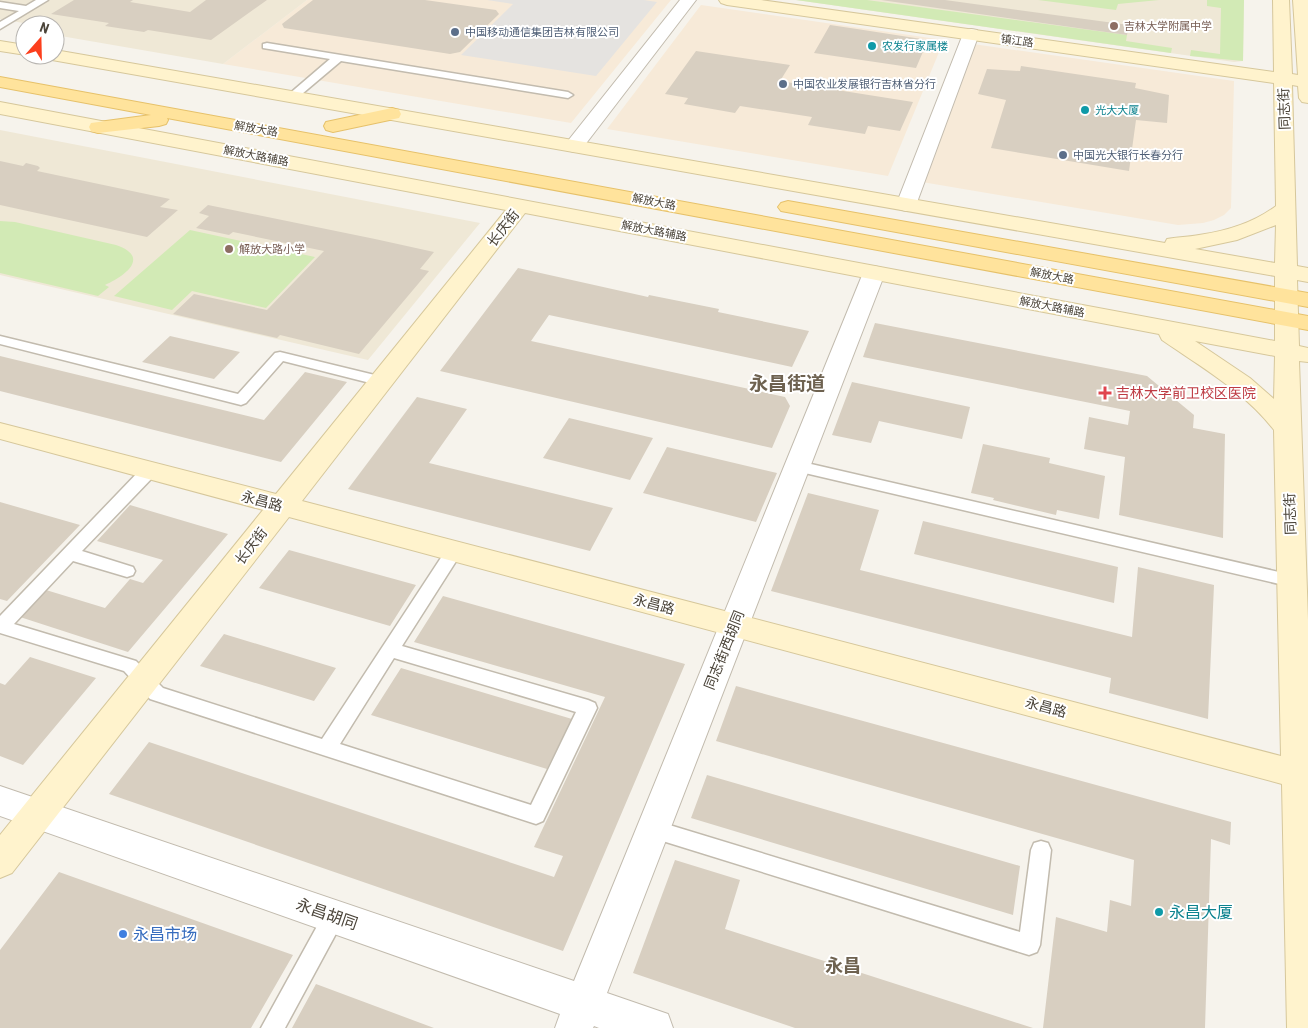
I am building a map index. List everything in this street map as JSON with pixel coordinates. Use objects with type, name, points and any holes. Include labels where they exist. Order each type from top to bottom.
[{"type":"main road","name":"解放大路","points":[[0,67],[703,192]]},
{"type":"main road","name":"解放大路","points":[[0,82],[188,116],[1297,298]]},
{"type":"main road","points":[[333,126],[392,114]]},
{"type":"main road","points":[[98,127],[188,116]]},
{"type":"main road","name":"解放大路","points":[[772,205],[1297,298]]},
{"type":"street","points":[[574,146],[688,0]]},
{"type":"street","name":"镇江路","points":[[727,0],[971,34],[1299,86]]},
{"type":"street","name":"同志街","points":[[1281,0],[1299,86]]},
{"type":"street","name":"同志街","points":[[1301,0],[1299,86],[1286,208],[1297,298],[1298,353],[1287,428],[1292,580],[1303,776],[1306,1028]]},
{"type":"street","points":[[906,204],[971,34]]},
{"type":"street","points":[[0,46],[15,48]]},
{"type":"street","points":[[65,57],[1135,245],[1297,298]]},
{"type":"street","name":"解放大路辅路","points":[[0,108],[1298,353]]},
{"type":"street","name":"长庆街","points":[[0,862],[520,206]]},
{"type":"street","points":[[1135,245],[1190,243],[1228,236],[1261,225],[1286,208]]},
{"type":"street","name":"同志街西胡同","points":[[579,1016],[874,273]]},
{"type":"street","points":[[1141,324],[1176,337],[1213,362],[1272,410],[1287,428]]},
{"type":"street","name":"永昌路","points":[[0,431],[1303,776]]},
{"type":"street","name":"永昌胡同","points":[[0,801],[334,917],[579,1016],[654,1028]]},
{"type":"lane","points":[[0,26],[43,0]]},
{"type":"lane","points":[[0,5],[28,9]]},
{"type":"lane","points":[[267,46],[568,95]]},
{"type":"lane","points":[[292,97],[338,58]]},
{"type":"lane","points":[[0,340],[241,400],[280,356],[382,380]]},
{"type":"lane","points":[[798,466],[1292,580]]},
{"type":"lane","points":[[149,471],[1,626],[130,666],[157,694],[536,815],[588,708],[390,650]]},
{"type":"lane","points":[[327,748],[454,551]]},
{"type":"lane","points":[[70,554],[127,571]]},
{"type":"lane","points":[[653,829],[1029,945],[1041,850]]},
{"type":"lane","points":[[272,1028],[334,917]]},
{"type":"shaded area","points":[[0,0],[307,0],[223,64],[65,37],[65,15],[15,15],[15,22],[0,19]]},
{"type":"shaded area","name":"中国移动通信集团吉林有限公司","points":[[307,0],[671,0],[571,123],[223,64]]},
{"type":"shaded area","points":[[487,0],[644,0],[657,2],[596,76],[461,55],[513,4]]},
{"type":"shaded area","name":"吉林大学附属中学","points":[[796,0],[1244,0],[1243,61],[1234,62]]},
{"type":"shaded area","name":"中国农业发展银行吉林省分行","points":[[701,5],[944,40],[888,176],[607,129]]},
{"type":"shaded area","points":[[973,44],[1234,81],[1231,208],[1224,215],[1214,220],[1178,225],[922,182]]},
{"type":"shaded area","name":"解放大路小学","points":[[0,130],[480,223],[368,360],[0,275]]},
{"type":"green space","points":[[796,0],[867,0],[1127,35],[1126,41],[1172,48],[1171,53]]},
{"type":"green space","points":[[1038,0],[1159,0],[1118,4],[1116,10]]},
{"type":"green space","points":[[1207,0],[1244,0],[1243,61],[1190,56],[1191,50],[1220,54],[1221,8],[1207,6]]},
{"type":"green space","points":[[0,221],[15,222],[116,245],[132,255],[133,261],[126,272],[105,285],[109,287],[98,296],[0,273]]},
{"type":"green space","points":[[190,230],[315,257],[266,308],[192,291],[172,310],[114,296]]},
{"type":"building","points":[[74,0],[133,0],[130,2],[190,12],[206,0],[267,0],[211,40],[148,30],[144,32],[105,26],[109,23],[51,14]]},
{"type":"building","points":[[313,0],[425,0],[496,10],[499,14],[460,52],[450,54],[284,28],[282,24]]},
{"type":"building","points":[[881,0],[945,0],[1129,25],[1127,35]]},
{"type":"building","name":"农发行家属楼","points":[[830,25],[928,40],[916,68],[814,53]]},
{"type":"building","points":[[696,51],[790,65],[780,81],[913,102],[900,131],[868,126],[865,134],[808,125],[812,117],[740,106],[735,113],[684,104],[688,98],[665,94]]},
{"type":"building","name":"光大大厦","points":[[1021,66],[1136,83],[1135,88],[1169,95],[1167,123],[1136,120],[1129,171],[991,148],[1006,100],[978,94],[987,69],[1020,71]]},
{"type":"building","points":[[0,161],[23,166],[26,163],[38,166],[40,168],[37,171],[170,199],[160,207],[178,210],[147,237],[0,205]]},
{"type":"building","points":[[208,205],[434,252],[420,269],[429,271],[359,354],[280,335],[277,338],[173,314],[194,294],[267,310],[324,251],[233,232],[229,235],[196,228],[209,216],[199,213]]},
{"type":"building","points":[[518,268],[648,297],[649,295],[719,309],[718,312],[809,331],[792,367],[549,315],[531,341],[785,397],[790,406],[772,448],[440,371]]},
{"type":"building","points":[[875,323],[1147,376],[1194,415],[1193,428],[1225,434],[1223,538],[1119,515],[1125,457],[1084,449],[1089,417],[1128,425],[1130,411],[863,357]]},
{"type":"building","points":[[170,336],[240,352],[214,379],[142,362]]},
{"type":"building","points":[[0,356],[264,420],[305,372],[347,382],[281,462],[0,391]]},
{"type":"building","points":[[852,382],[970,407],[962,439],[879,421],[871,443],[832,435]]},
{"type":"building","points":[[417,397],[467,409],[429,463],[613,508],[590,551],[348,489]]},
{"type":"building","points":[[569,418],[653,438],[630,480],[543,458]]},
{"type":"building","points":[[983,444],[1050,458],[1049,463],[1105,476],[1099,519],[1057,510],[1056,515],[971,493]]},
{"type":"building","points":[[667,447],[777,473],[756,522],[643,493]]},
{"type":"building","points":[[808,493],[879,510],[860,570],[1132,637],[1138,567],[1214,585],[1208,719],[1109,693],[1111,678],[771,591]]},
{"type":"building","points":[[0,502],[80,525],[7,601],[0,599]]},
{"type":"building","points":[[130,505],[228,534],[128,652],[20,617],[46,590],[105,608],[130,579],[143,583],[163,560],[97,541]]},
{"type":"building","points":[[923,521],[1118,567],[1114,603],[914,554]]},
{"type":"building","points":[[289,550],[416,585],[390,626],[259,588]]},
{"type":"building","points":[[443,596],[685,664],[563,951],[109,794],[149,742],[554,877],[563,856],[534,847],[605,697],[414,642]]},
{"type":"building","points":[[224,634],[336,668],[314,701],[200,666]]},
{"type":"building","points":[[30,657],[96,678],[23,765],[0,756],[0,683],[5,685]]},
{"type":"building","points":[[401,668],[572,719],[547,769],[371,715]]},
{"type":"building","points":[[736,686],[1231,822],[1230,845],[1211,839],[1205,1028],[1043,1028],[1056,917],[1107,932],[1110,900],[1131,906],[1134,860],[716,741]]},
{"type":"building","points":[[707,775],[1020,866],[1013,915],[691,818]]},
{"type":"building","points":[[675,860],[740,880],[725,929],[1033,1028],[795,1028],[633,973]]},
{"type":"building","name":"永昌市场","points":[[59,872],[293,955],[251,1028],[0,1028],[0,950]]},
{"type":"building","points":[[316,984],[434,1028],[292,1028]]},
{"type":"place","name":"吉林大学附属中学","points":[[1114,26]]},
{"type":"place","name":"中国移动通信集团吉林有限公司","points":[[455,32]]},
{"type":"place","name":"农发行家属楼","points":[[872,46]]},
{"type":"place","name":"中国农业发展银行吉林省分行","points":[[783,84]]},
{"type":"place","name":"光大大厦","points":[[1085,110]]},
{"type":"place","name":"中国光大银行长春分行","points":[[1063,155]]},
{"type":"place","name":"解放大路小学","points":[[229,249]]},
{"type":"place","name":"吉林大学前卫校区医院","points":[[1105,393]]},
{"type":"place","name":"永昌大厦","points":[[1159,912]]},
{"type":"place","name":"永昌市场","points":[[123,934]]},
{"type":"district","name":"永昌街道","points":[[787,383]]},
{"type":"district","name":"永昌","points":[[843,965]]}]
